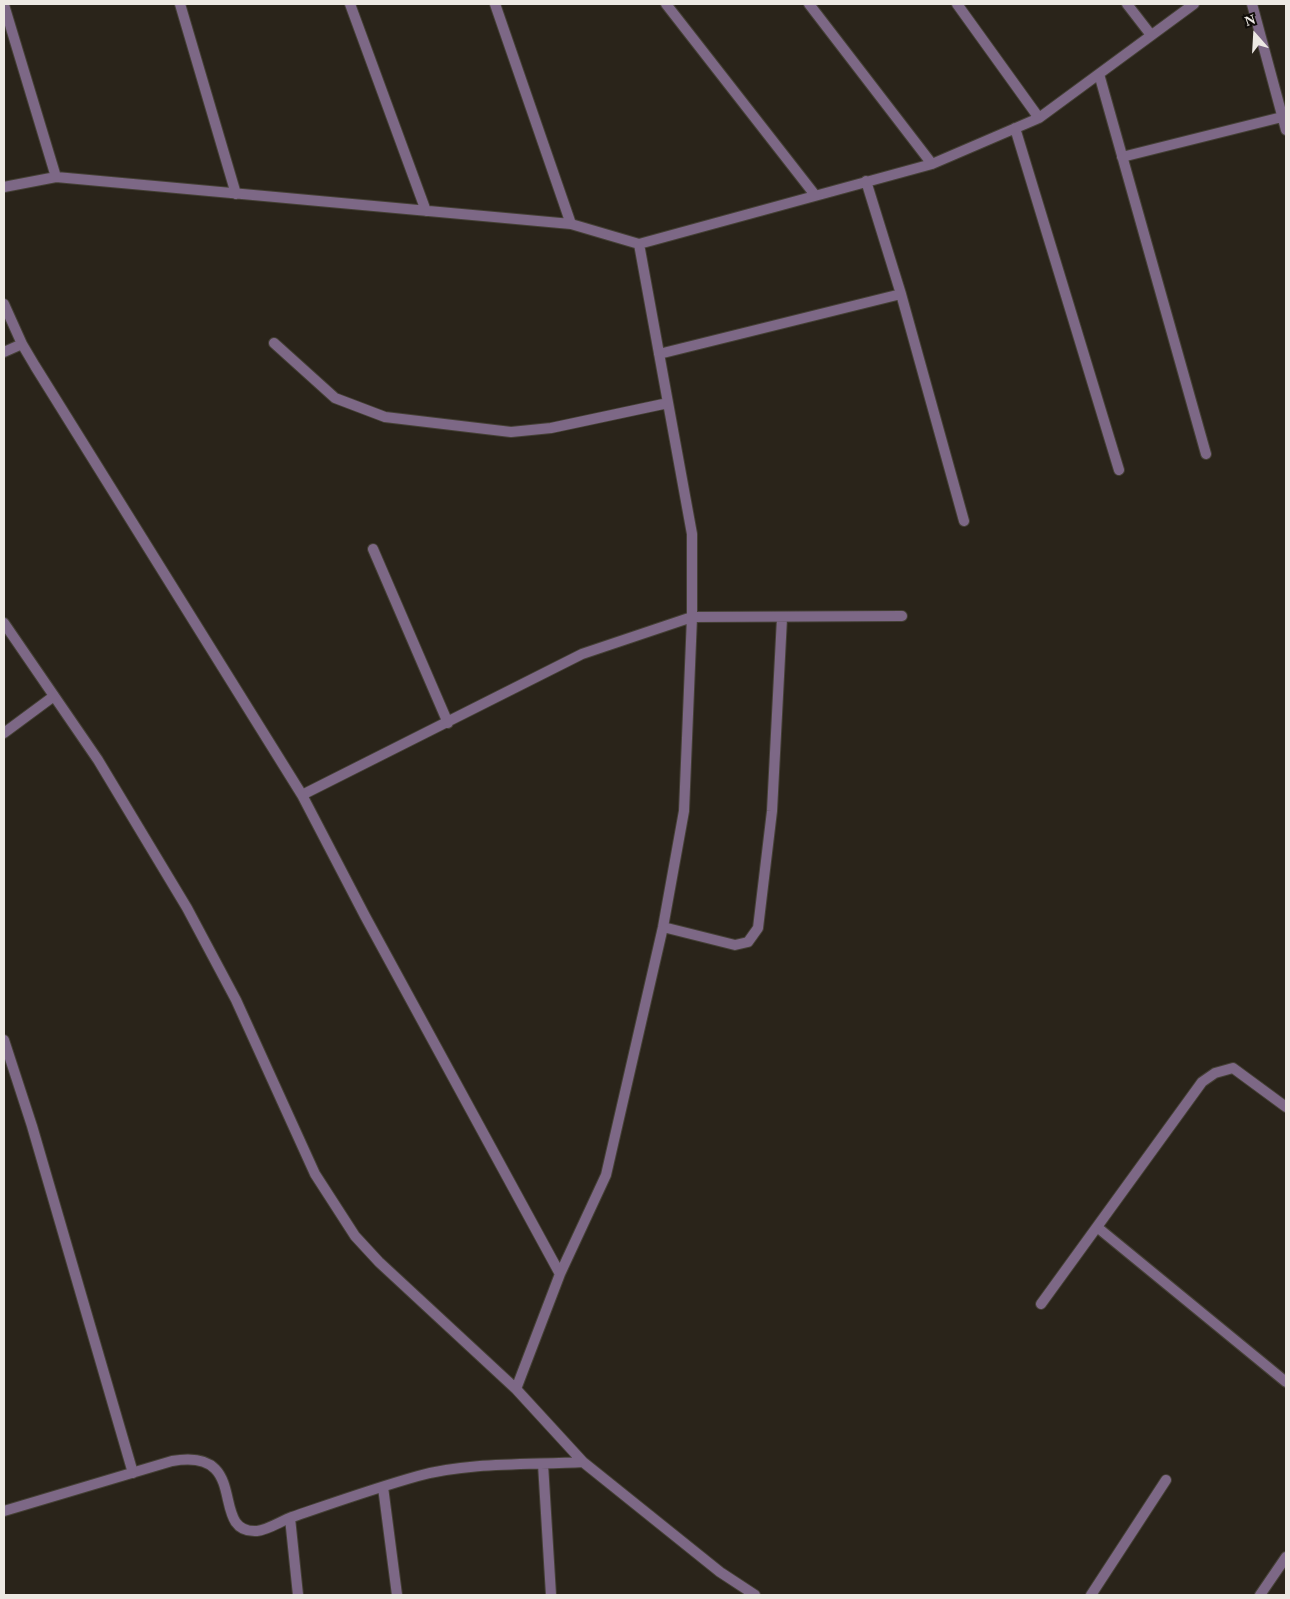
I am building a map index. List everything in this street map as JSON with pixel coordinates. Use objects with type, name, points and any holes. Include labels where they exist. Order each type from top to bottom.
[{"type":"street","points":[[180,4],[236,194]]},
{"type":"street","points":[[350,4],[426,211]]},
{"type":"street","points":[[495,4],[571,224]]},
{"type":"street","points":[[666,4],[815,195]]},
{"type":"street","points":[[809,4],[932,164]]},
{"type":"street","points":[[957,4],[1039,118]]},
{"type":"street","points":[[1127,4],[1151,36]]},
{"type":"street","points":[[4,187],[56,177],[571,224],[639,244],[932,164],[1039,118],[1194,4]]},
{"type":"street","points":[[1252,4],[1284,116],[1286,130]]},
{"type":"street","points":[[4,5],[56,177]]},
{"type":"street","points":[[1099,74],[1206,454]]},
{"type":"street","points":[[1122,157],[1284,116]]},
{"type":"street","points":[[1015,128],[1119,470]]},
{"type":"street","points":[[866,181],[901,294],[964,521]]},
{"type":"street","points":[[516,1389],[560,1274],[606,1175],[663,927],[684,811],[692,617],[692,534],[639,244]]},
{"type":"street","points":[[660,354],[901,294]]},
{"type":"street","points":[[4,304],[22,344],[302,795],[365,916],[560,1274]]},
{"type":"street","points":[[274,343],[335,398],[385,417],[511,432],[550,428],[668,403]]},
{"type":"street","points":[[4,352],[22,344]]},
{"type":"street","points":[[373,549],[448,723]]},
{"type":"street","points":[[302,795],[582,654],[692,617],[902,616]]},
{"type":"street","points":[[663,927],[735,945],[748,942],[758,928],[772,811],[782,618]]},
{"type":"street","points":[[4,623],[98,760],[187,908],[236,1000],[315,1174],[355,1236],[379,1262],[516,1389],[583,1462],[720,1572],[755,1595]]},
{"type":"street","points":[[4,733],[54,696]]},
{"type":"street","points":[[4,1040],[32,1126],[133,1472]]},
{"type":"street","points":[[1041,1304],[1202,1082],[1215,1073],[1233,1068],[1286,1107]]},
{"type":"street","points":[[1097,1227],[1286,1382]]},
{"type":"street","points":[[4,1511],[133,1472],[189,1458],[215,1466],[221,1474],[232,1518],[238,1525],[248,1530],[258,1531],[290,1518],[384,1487],[452,1468],[583,1462]]},
{"type":"street","points":[[543,1464],[551,1595]]},
{"type":"street","points":[[1091,1595],[1166,1480]]},
{"type":"street","points":[[384,1487],[396,1595]]},
{"type":"street","points":[[290,1518],[298,1595]]},
{"type":"street","points":[[1260,1595],[1286,1557]]}]
